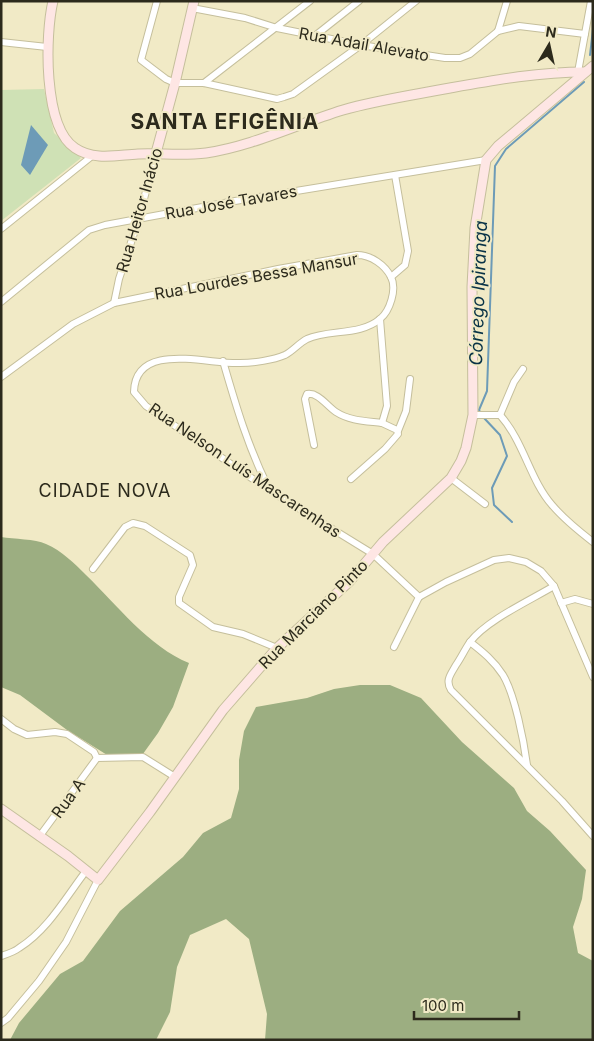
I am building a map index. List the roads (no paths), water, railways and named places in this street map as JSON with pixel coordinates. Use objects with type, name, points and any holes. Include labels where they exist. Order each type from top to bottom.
[{"type":"street","points":[[53,1],[49,18],[47,47],[53,109],[62,134],[68,142],[76,149],[92,156],[205,153],[241,146],[342,110],[392,99],[547,73],[582,72]]},
{"type":"street","points":[[157,1],[141,60],[166,80],[175,83],[204,83],[277,99],[293,94],[361,45],[416,1]]},
{"type":"street","points":[[204,83],[310,1]]},
{"type":"street","points":[[316,35],[359,1]]},
{"type":"street","points":[[498,31],[507,1]]},
{"type":"street","points":[[582,72],[585,34],[591,1]]},
{"type":"street","name":"Rua Adail Alevato","points":[[195,4],[277,28],[361,45],[445,58],[460,58],[470,54],[498,31]]},
{"type":"street","name":"Rua Heitor Inácio","points":[[114,303],[119,279],[139,218],[195,4]]},
{"type":"street","points":[[498,31],[519,26],[585,34]]},
{"type":"street","points":[[1,42],[47,47]]},
{"type":"street","points":[[486,160],[498,146],[582,72],[593,66]]},
{"type":"street","points":[[1,229],[92,156]]},
{"type":"street","name":"Rua José Tavares","points":[[3,299],[89,230],[139,218],[486,160]]},
{"type":"street","name":"Rua Marciano Pinto","points":[[1,1023],[8,1018],[39,981],[66,942],[98,880],[223,710],[276,648],[349,582],[383,542],[451,478],[461,462],[474,415],[472,287],[474,228],[486,160]]},
{"type":"street","points":[[382,423],[386,406],[380,319],[389,307],[391,277],[405,265],[408,251],[395,174]]},
{"type":"street","name":"Rua Lourdes Bessa Mansur","points":[[1,377],[73,324],[114,303],[278,269],[357,255],[370,257],[378,262],[391,277]]},
{"type":"street","name":"Rua Nelson Luís Mascarenhas","points":[[380,319],[360,328],[309,339],[286,354],[276,358],[240,364],[223,361],[169,358],[150,364],[138,375],[134,384],[134,392],[146,406],[270,490],[373,554],[420,597]]},
{"type":"street","points":[[223,361],[241,425],[257,465],[270,490]]},
{"type":"street","points":[[500,415],[514,382],[523,369]]},
{"type":"street","points":[[351,479],[395,440],[406,411],[410,380]]},
{"type":"street","points":[[314,445],[305,399],[307,394],[315,395],[335,412],[347,418],[382,423],[398,432]]},
{"type":"street","points":[[474,415],[500,415]]},
{"type":"street","points":[[500,415],[516,437],[552,505],[593,542]]},
{"type":"street","points":[[451,478],[484,504]]},
{"type":"street","points":[[93,569],[126,527],[133,523],[145,526],[190,556],[193,565],[179,597],[179,603],[213,626],[243,634],[276,648]]},
{"type":"street","points":[[394,647],[420,597],[477,567],[509,558],[533,566],[554,586],[593,677]]},
{"type":"street","points":[[554,586],[492,622],[470,642],[449,677],[448,686],[562,801],[593,836]]},
{"type":"street","points":[[561,603],[574,599],[593,604]]},
{"type":"street","points":[[470,642],[491,659],[506,680],[518,720],[527,765]]},
{"type":"street","points":[[584,654],[593,656]]},
{"type":"street","points":[[1,720],[27,735],[55,732],[67,734],[94,752],[97,758],[143,757],[175,777]]},
{"type":"street","name":"Rua A","points":[[39,837],[97,758]]},
{"type":"street","points":[[1,809],[68,856],[98,880]]},
{"type":"street","points":[[1,956],[18,950],[34,938],[86,871]]},
{"type":"water","points":[[31,125],[48,145],[30,175],[21,165]]},
{"type":"waterway","name":"Córrego Ipiranga","points":[[590,55],[593,29]]},
{"type":"waterway","name":"Córrego Ipiranga","points":[[481,414],[479,410],[487,391],[495,166],[506,149],[584,82]]},
{"type":"waterway","name":"Córrego Ipiranga","points":[[484,418],[500,435],[507,456],[492,488],[494,505],[512,522]]},
{"type":"district","name":"SANTA EFIGÊNIA","points":[[225,121]]},
{"type":"district","name":"CIDADE NOVA","points":[[105,490]]}]
